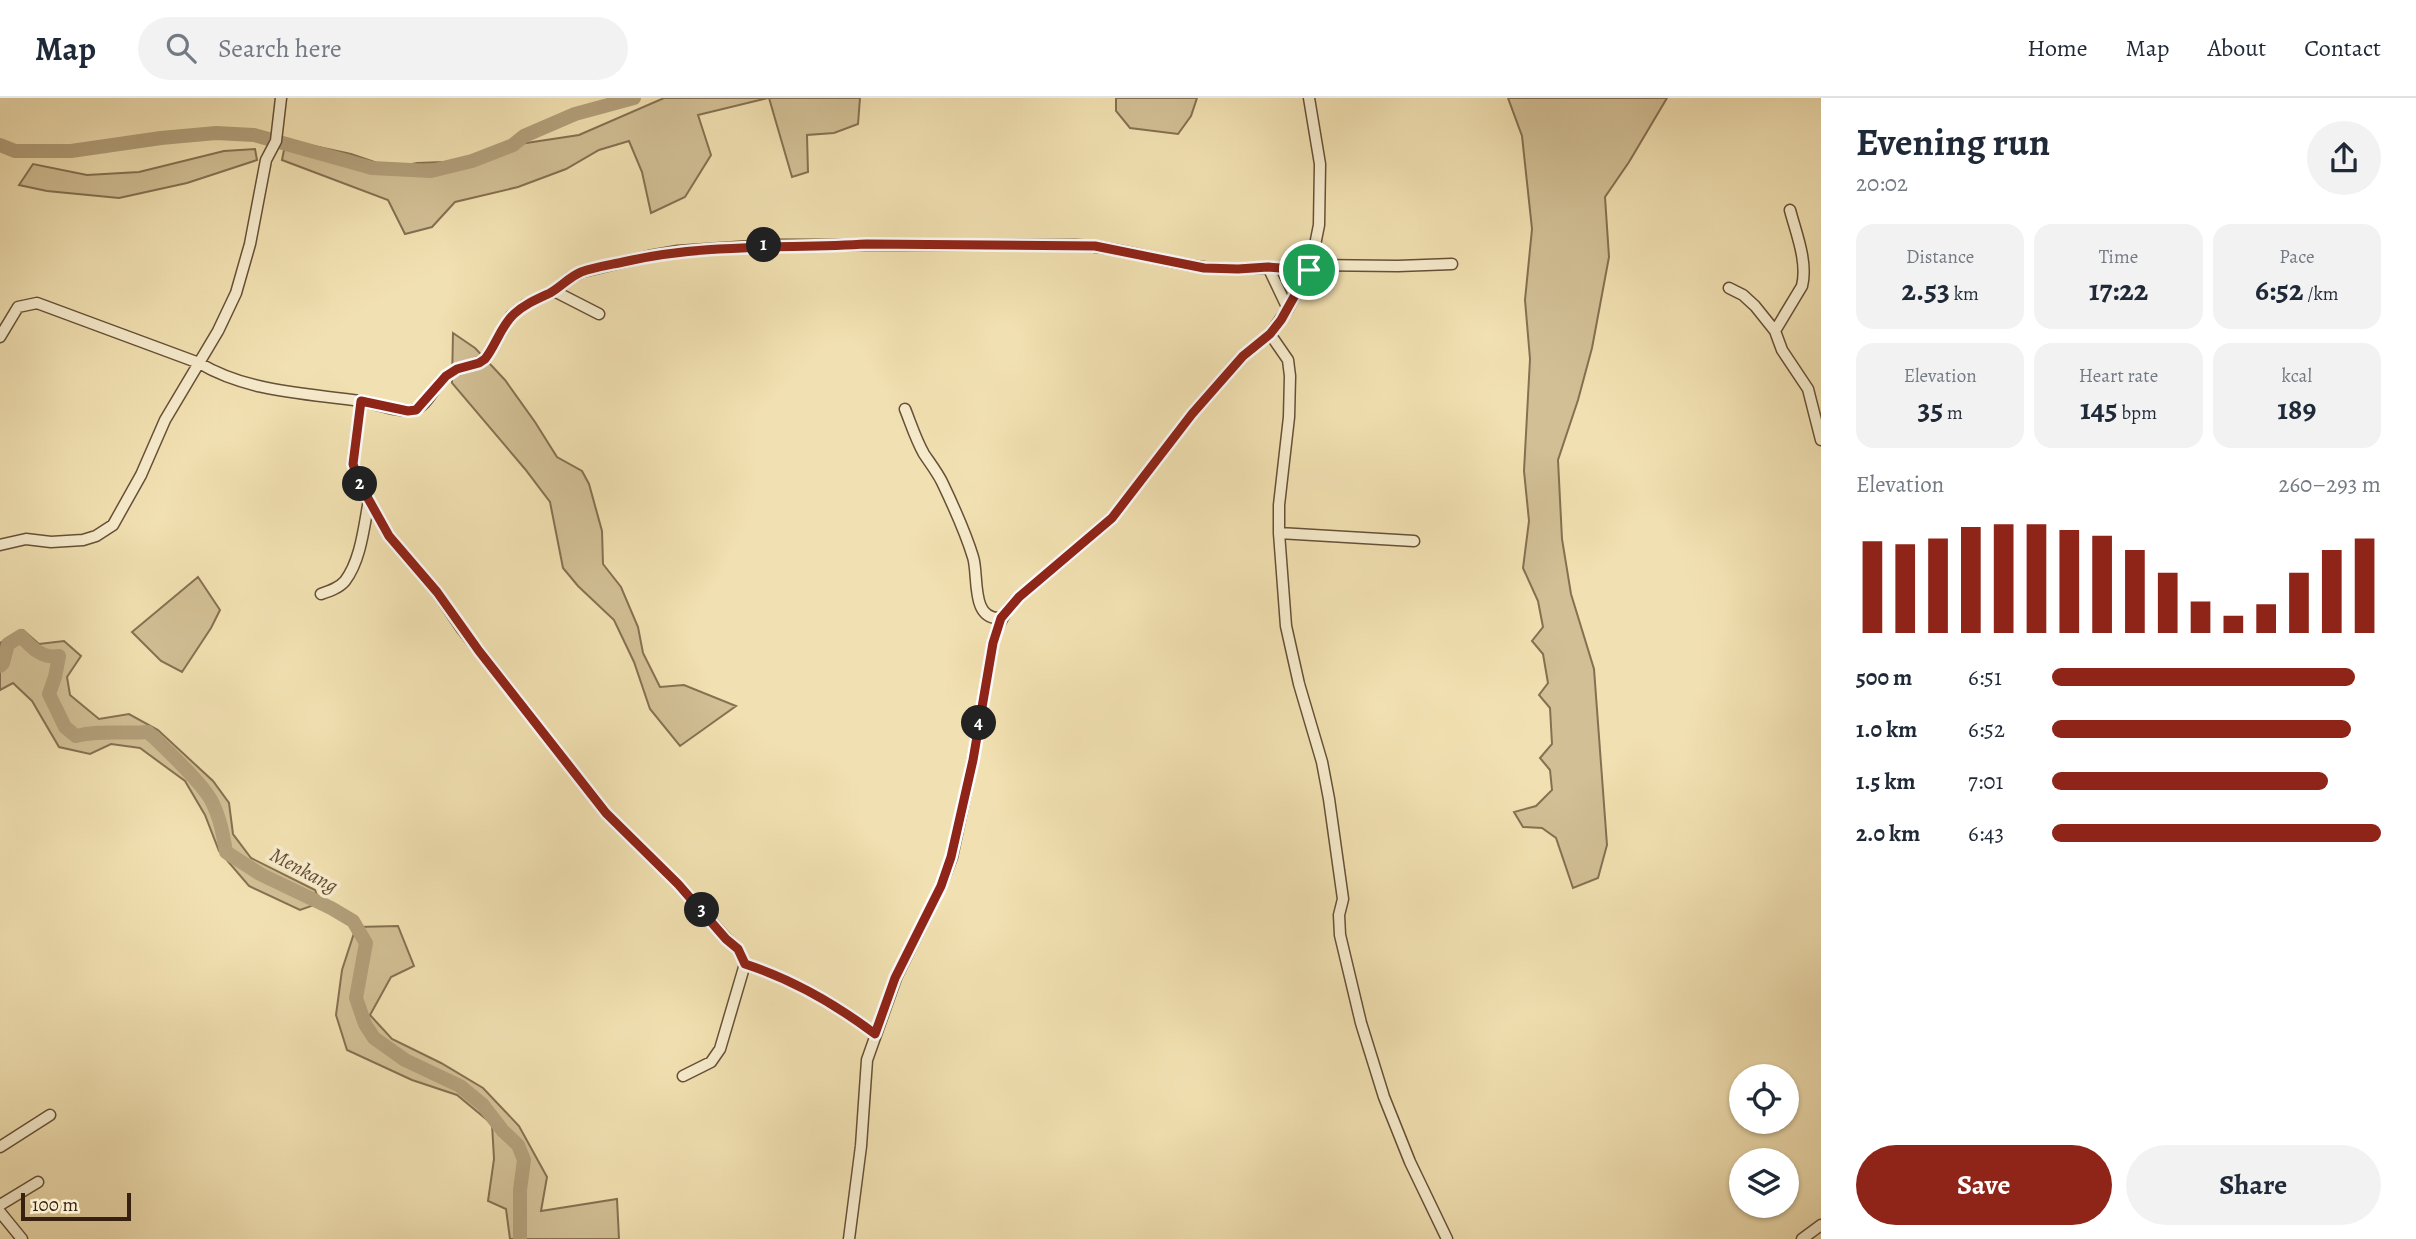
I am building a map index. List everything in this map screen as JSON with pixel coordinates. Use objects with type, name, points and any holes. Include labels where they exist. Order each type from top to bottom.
[{"type":"street","points":[[0,545],[26,540],[83,540],[96,536],[113,525],[141,475],[165,421],[218,331],[240,283],[266,160],[276,141],[281,98]]},
{"type":"street","points":[[1281,320],[1310,268],[1319,225],[1321,182],[1309,98]]},
{"type":"street","points":[[1775,331],[1804,278],[1790,210]]},
{"type":"street","points":[[0,337],[18,307],[37,303],[252,385],[278,391],[361,401],[408,411],[416,410],[446,376],[485,359],[505,326],[518,311],[554,291],[570,278],[582,272],[678,251],[769,245],[1095,246],[1204,268],[1452,264]]},
{"type":"street","points":[[849,1239],[861,1146],[865,1069],[895,978],[935,898],[951,857],[973,760],[993,643],[1001,618],[1019,597],[1112,518],[1210,394],[1243,356],[1270,334],[1281,320],[1288,309],[1268,267]]},
{"type":"street","points":[[1729,288],[1755,306],[1775,331],[1782,350],[1808,389],[1821,440]]},
{"type":"street","points":[[554,291],[599,314]]},
{"type":"street","points":[[1270,334],[1288,360],[1290,376],[1279,533],[1286,626],[1289,646],[1322,762],[1329,799],[1343,899],[1339,925],[1344,951],[1361,1023],[1384,1097],[1410,1161],[1447,1239]]},
{"type":"street","points":[[361,401],[353,464],[360,484],[389,536],[437,592],[479,651],[606,813],[678,884],[738,949],[745,964],[720,1049],[711,1062],[683,1076]]},
{"type":"street","points":[[905,409],[923,452],[942,481],[969,544],[982,608],[992,617],[998,620],[1001,618]]},
{"type":"street","points":[[321,594],[337,588],[346,580],[356,558],[369,500]]},
{"type":"street","points":[[1279,533],[1414,541]]},
{"type":"street","points":[[745,964],[771,972],[810,990],[838,1006],[875,1034]]},
{"type":"street","points":[[0,1147],[50,1115]]},
{"type":"street","points":[[0,1205],[38,1182]]},
{"type":"street","points":[[0,1212],[22,1239]]},
{"type":"street","points":[[1807,1239],[1821,1225]]},
{"type":"shaded area","points":[[664,98],[768,98],[698,115],[711,155],[685,197],[651,213],[642,172],[629,141],[599,150],[566,169],[518,187],[455,202],[432,227],[405,234],[388,200],[282,160],[286,140],[351,154],[392,168],[417,163],[472,161],[513,145],[579,135]]},
{"type":"shaded area","points":[[769,98],[860,98],[858,124],[834,133],[807,135],[808,172],[792,177]]},
{"type":"shaded area","points":[[1116,98],[1197,98],[1191,116],[1178,134],[1130,128],[1116,111]]},
{"type":"shaded area","points":[[1508,98],[1667,98],[1605,197],[1609,257],[1592,348],[1558,460],[1562,539],[1571,594],[1594,669],[1607,845],[1598,878],[1573,888],[1556,838],[1542,828],[1523,827],[1514,812],[1536,806],[1552,790],[1550,770],[1540,758],[1552,744],[1550,708],[1539,695],[1548,683],[1543,654],[1532,641],[1543,627],[1538,601],[1523,568],[1529,521],[1524,471],[1530,359],[1525,300],[1532,229],[1522,136]]},
{"type":"shaded area","points":[[255,149],[257,160],[187,183],[119,198],[47,191],[19,185],[33,164],[87,175],[139,172],[224,151]]},
{"type":"shaded area","points":[[453,333],[475,348],[505,380],[557,457],[582,471],[589,484],[602,531],[603,564],[621,587],[638,627],[643,653],[660,687],[684,685],[736,706],[680,746],[650,709],[634,662],[614,620],[563,568],[550,502],[452,383]]},
{"type":"shaded area","points":[[198,577],[220,610],[182,672],[161,661],[132,632]]},
{"type":"shaded area","points":[[23,630],[39,644],[64,641],[81,656],[67,677],[70,695],[99,719],[129,714],[158,730],[213,781],[229,803],[233,834],[251,858],[315,890],[320,903],[300,910],[249,886],[219,851],[205,815],[185,781],[140,748],[111,744],[90,754],[59,747],[32,701],[13,683],[0,690],[0,643]]},
{"type":"shaded area","points":[[398,926],[414,966],[391,977],[370,1015],[392,1039],[483,1088],[519,1126],[547,1177],[541,1211],[617,1199],[619,1239],[510,1239],[506,1209],[488,1201],[494,1159],[492,1124],[457,1095],[412,1080],[347,1050],[336,1015],[342,970],[356,927]]},
{"type":"waterway","points":[[0,145],[15,151],[71,151],[216,133],[254,135],[372,168],[431,171],[472,161],[513,145],[524,136],[575,114],[634,98]]},
{"type":"waterway","name":"Menkang","points":[[0,666],[8,644],[21,636],[42,654],[59,656],[49,694],[65,727],[76,736],[148,732],[191,775],[211,800],[219,819],[226,852],[260,874],[353,921],[366,943],[356,998],[365,1024],[374,1038],[405,1060],[460,1086],[483,1105],[518,1145],[524,1160],[520,1190],[520,1239]]},
{"type":"route","points":[[769,245],[1075,245],[1118,249],[1204,268],[1268,267],[1309,270],[1289,307],[1270,334],[1243,356],[1192,414],[1125,504],[1095,535],[1019,597],[1001,618],[993,643],[973,760],[951,857],[941,886],[895,978],[875,1034],[838,1006],[801,985],[745,964],[738,949],[715,924],[615,823],[462,629],[437,592],[389,536],[360,484],[353,464],[361,401],[408,411],[416,410],[446,376],[485,359],[511,316],[524,305],[554,291],[582,272],[649,256],[678,251],[769,245]]}]
